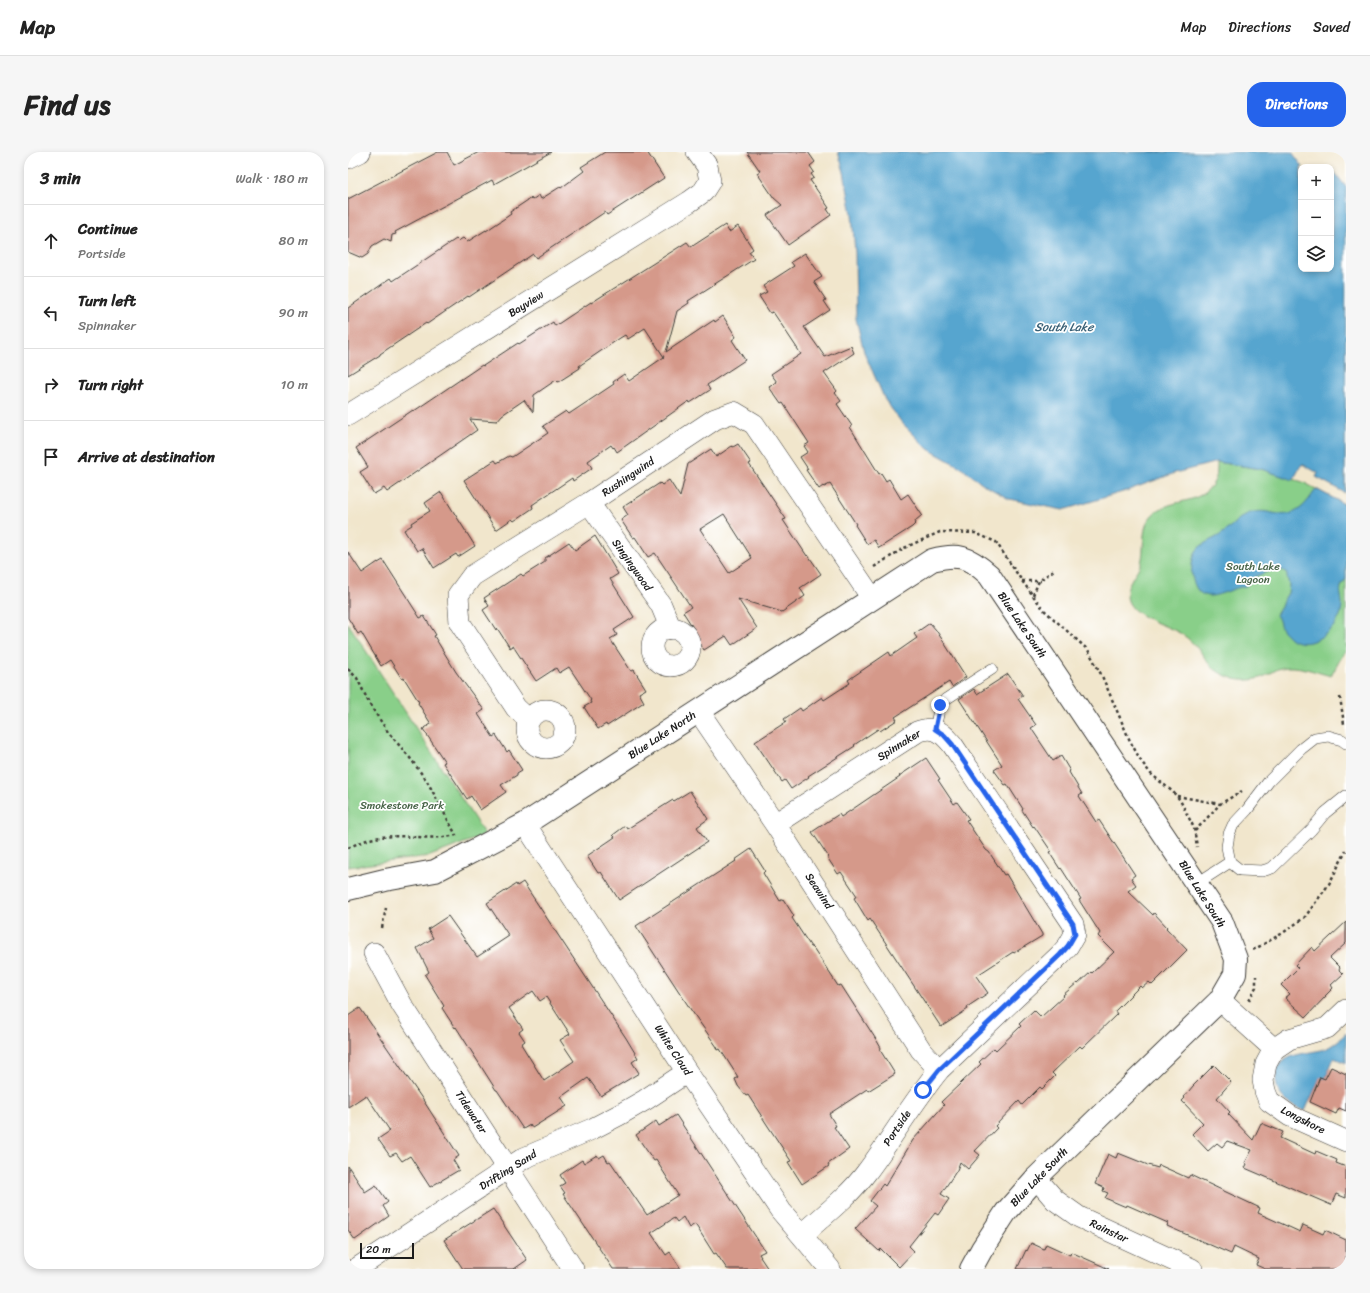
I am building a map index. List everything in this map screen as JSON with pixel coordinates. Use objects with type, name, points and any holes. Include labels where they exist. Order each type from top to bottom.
[{"type":"street","points":[[348,158],[360,152]]},
{"type":"street","name":"Bayview","points":[[348,415],[703,192],[710,181],[707,166],[697,152]]},
{"type":"street","name":"Rushingwind","points":[[530,720],[516,708],[460,623],[458,596],[472,576],[589,503],[715,419],[734,412],[754,424],[872,598]]},
{"type":"street","name":"Singingwood","points":[[589,503],[661,606],[671,629]]},
{"type":"street","name":"Blue Lake North","points":[[348,889],[435,871],[525,824],[932,560],[949,556],[964,558]]},
{"type":"street","name":"Blue Lake South","points":[[964,558],[978,565],[989,575],[1222,922],[1236,959],[1235,974],[1220,1000],[1036,1178],[1006,1212],[971,1269]]},
{"type":"street","name":"Seawind","points":[[699,712],[775,824],[921,1050],[939,1070]]},
{"type":"street","name":"Spinnaker","points":[[775,824],[918,732],[925,728],[935,729],[944,735],[952,744],[1073,924],[1075,934]]},
{"type":"street","name":"White Cloud","points":[[525,824],[687,1072],[781,1211],[830,1269]]},
{"type":"street","name":"Portside","points":[[802,1235],[847,1195],[865,1174],[923,1090],[939,1070],[1060,955],[1068,946],[1075,934]]},
{"type":"street","name":"Tidewater","points":[[374,953],[402,1005],[573,1269]]},
{"type":"street","points":[[1220,1000],[1274,1049],[1289,1039],[1327,1028],[1346,1010]]},
{"type":"street","name":"Longshore","points":[[1274,1049],[1266,1064],[1263,1080],[1269,1101],[1290,1116],[1346,1141]]},
{"type":"street","name":"Drifting Sand","points":[[356,1269],[530,1155],[592,1129],[619,1115],[645,1100],[687,1072]]},
{"type":"street","name":"Rainstar","points":[[1036,1178],[1055,1200],[1079,1218],[1192,1269]]},
{"type":"lane","points":[[935,729],[940,705],[946,699],[992,669]]},
{"type":"lane","points":[[1346,743],[1342,740],[1328,736],[1315,738],[1301,749],[1269,781],[1247,810],[1233,825],[1226,847],[1230,862],[1240,870],[1262,871],[1272,868],[1312,830],[1325,813],[1346,796]]},
{"type":"lane","points":[[1196,884],[1230,862]]},
{"type":"path","points":[[1033,595],[1040,581],[1054,570]]},
{"type":"path","points":[[1022,581],[1040,581]]},
{"type":"path","points":[[348,669],[357,678],[370,705],[388,732],[410,758],[426,781],[456,836],[447,838],[380,837],[348,848]]},
{"type":"path","points":[[1340,697],[1344,724]]},
{"type":"path","points":[[1176,795],[1220,804]]},
{"type":"path","points":[[1236,959],[1283,933],[1305,917],[1328,884],[1346,851]]},
{"type":"path","points":[[382,928],[386,908]]},
{"type":"green space","name":"South Lake Lagoon","points":[[1217,462],[1261,469],[1303,482],[1346,505],[1346,649],[1331,676],[1306,669],[1287,667],[1255,679],[1240,680],[1229,677],[1211,666],[1191,641],[1185,636],[1140,614],[1133,609],[1128,602],[1127,590],[1141,563],[1145,529],[1149,519],[1156,512],[1165,507],[1192,499],[1209,489],[1216,478]]},
{"type":"green space","name":"Smokestone Park","points":[[348,623],[485,835],[430,856],[348,867]]},
{"type":"water","name":"South Lake","points":[[838,152],[1292,152],[1301,164],[1298,164],[1298,272],[1334,272],[1334,172],[1346,187],[1345,493],[1316,477],[1318,473],[1302,464],[1293,480],[1261,469],[1217,462],[1175,473],[1126,491],[1063,510],[1009,499],[986,486],[962,468],[928,449],[902,423],[885,400],[864,352],[856,319],[855,253],[852,214],[844,172]]},
{"type":"water","points":[[1316,489],[1346,505],[1346,579],[1341,586],[1342,608],[1339,619],[1328,632],[1318,639],[1304,643],[1292,640],[1283,631],[1276,615],[1288,593],[1289,585],[1286,572],[1280,569],[1272,570],[1254,577],[1249,580],[1246,586],[1221,594],[1207,596],[1201,593],[1196,587],[1192,576],[1192,566],[1195,553],[1204,543],[1220,535],[1240,518],[1249,513],[1261,511],[1285,514],[1296,511],[1305,504]]},
{"type":"water","points":[[1346,1033],[1346,1063],[1334,1058],[1325,1079],[1320,1078],[1305,1111],[1286,1101],[1279,1093],[1276,1082],[1277,1071],[1280,1064],[1295,1056],[1329,1047]]},
{"type":"building","points":[[438,152],[447,152],[454,165],[479,152],[551,152],[494,184],[492,180],[395,232],[396,234],[392,235],[391,242],[384,239],[372,246],[368,254],[362,258],[348,252],[348,199]]},
{"type":"building","points":[[605,152],[647,152],[664,178],[607,215],[605,212],[536,258],[533,254],[348,375],[348,308],[391,278],[393,281],[456,239],[458,241],[463,238],[467,242],[511,214],[510,212],[531,198],[532,200],[539,195],[541,199],[560,187],[561,188],[584,171],[581,167]]},
{"type":"building","points":[[747,152],[808,152],[815,162],[810,166],[814,172],[811,174],[814,178],[810,180],[829,208],[827,209],[831,215],[788,245],[767,215],[782,205],[774,198],[757,173],[760,171]]},
{"type":"building","points":[[725,225],[729,232],[738,226],[753,249],[749,252],[754,259],[688,301],[689,303],[677,311],[666,352],[714,320],[715,322],[723,316],[736,337],[732,340],[745,360],[707,385],[710,390],[690,403],[689,401],[617,452],[611,445],[588,461],[592,468],[573,481],[572,478],[532,505],[533,508],[514,521],[512,519],[496,530],[464,480],[495,460],[497,463],[509,456],[512,457],[548,433],[543,426],[566,411],[569,414],[614,384],[613,382],[624,374],[629,381],[664,357],[645,328],[628,339],[625,335],[620,338],[579,366],[580,368],[558,382],[556,380],[534,395],[533,412],[524,400],[502,415],[497,421],[470,419],[477,430],[387,492],[384,488],[374,494],[360,472],[368,467],[356,448],[518,343],[519,344],[553,322],[555,326],[687,242],[691,247]]},
{"type":"building","points":[[805,253],[822,277],[814,282],[826,300],[824,301],[830,310],[804,327],[825,357],[851,346],[854,353],[824,373],[837,391],[835,393],[841,401],[837,404],[852,426],[850,427],[879,474],[881,473],[886,481],[889,479],[901,499],[908,494],[922,515],[915,521],[916,523],[912,527],[879,548],[874,540],[867,544],[830,484],[819,489],[806,470],[808,469],[800,457],[808,452],[804,446],[809,443],[783,403],[781,404],[769,387],[777,382],[771,374],[801,354],[773,312],[770,313],[759,296],[767,292],[763,286],[794,266],[791,262]]},
{"type":"building","points":[[738,444],[751,463],[749,464],[786,519],[783,520],[821,574],[800,588],[805,596],[782,612],[738,599],[757,628],[732,645],[726,636],[704,650],[692,631],[694,629],[683,612],[691,607],[655,553],[648,557],[635,537],[633,538],[621,520],[628,515],[623,507],[660,483],[662,485],[669,480],[680,497],[688,464],[711,449],[716,457],[732,446],[733,447]],"holes":[[[724,514],[752,558],[729,573],[700,529]]]},
{"type":"building","points":[[441,492],[475,546],[458,557],[456,554],[434,568],[422,548],[417,551],[404,530],[412,525],[411,523],[430,511],[425,503]]},
{"type":"building","points":[[595,536],[618,574],[610,579],[634,617],[614,630],[617,635],[610,639],[631,671],[634,670],[646,689],[639,693],[644,702],[607,726],[606,724],[598,729],[584,707],[591,703],[591,700],[569,667],[559,673],[556,668],[536,681],[513,646],[510,648],[483,610],[489,606],[484,598],[521,574],[523,576],[545,562],[545,558],[569,542],[575,550]]},
{"type":"building","points":[[348,552],[362,573],[383,560],[420,618],[424,616],[436,635],[434,636],[456,672],[484,710],[478,714],[493,737],[496,735],[507,752],[509,750],[522,770],[501,785],[506,792],[480,810],[471,796],[467,799],[423,729],[431,724],[404,678],[402,679],[390,660],[381,666],[361,632],[358,634],[348,618]]},
{"type":"building","points":[[930,623],[966,677],[952,687],[949,682],[895,717],[897,720],[880,731],[878,729],[791,789],[785,780],[782,782],[755,742],[786,722],[784,719],[800,708],[802,711],[822,697],[824,700],[850,683],[848,680],[889,652],[891,656],[917,638],[914,634]]},
{"type":"building","points":[[1008,674],[1023,696],[1018,699],[1036,725],[1031,728],[1053,761],[1061,756],[1082,794],[1079,796],[1096,822],[1099,820],[1135,875],[1131,878],[1136,885],[1128,891],[1153,915],[1154,913],[1187,950],[1152,985],[1149,982],[1142,988],[1140,986],[1115,1011],[1117,1014],[1082,1048],[1080,1046],[1052,1073],[1055,1076],[1042,1089],[1040,1087],[1022,1105],[1019,1101],[995,1126],[997,1128],[975,1151],[980,1155],[968,1169],[960,1162],[957,1170],[941,1194],[949,1199],[938,1215],[935,1213],[909,1246],[914,1251],[899,1267],[881,1249],[879,1251],[855,1229],[876,1206],[870,1201],[883,1184],[885,1186],[913,1140],[944,1105],[941,1102],[981,1064],[979,1062],[994,1048],[996,1050],[1021,1026],[1019,1024],[1034,1010],[1041,1017],[1064,996],[1063,995],[1091,972],[1092,973],[1114,952],[1098,936],[1100,933],[1079,900],[1081,899],[1049,852],[1051,851],[1034,826],[1033,827],[1007,784],[1005,785],[994,770],[1002,765],[959,699],[974,689],[977,694]]},
{"type":"building","points":[[926,758],[954,804],[957,802],[969,819],[966,820],[986,850],[989,852],[1004,875],[1006,874],[1042,934],[1042,936],[1014,953],[1013,952],[976,976],[988,993],[967,1007],[968,1009],[941,1027],[870,919],[868,921],[854,898],[857,896],[841,872],[838,874],[812,832],[839,814],[841,817]]},
{"type":"building","points":[[690,791],[708,819],[697,827],[707,842],[619,900],[601,872],[598,873],[587,856],[615,837],[613,835],[625,826],[627,829]]},
{"type":"building","points":[[751,849],[765,871],[763,873],[780,901],[783,899],[794,916],[792,918],[811,947],[814,949],[838,986],[841,985],[877,1041],[881,1048],[880,1050],[895,1074],[868,1091],[867,1089],[829,1114],[836,1126],[834,1127],[849,1149],[828,1164],[829,1166],[802,1184],[788,1162],[791,1161],[748,1095],[746,1096],[738,1086],[735,1079],[738,1077],[720,1049],[718,1050],[636,926],[736,861],[735,860]]},
{"type":"building","points":[[523,882],[626,1038],[638,1058],[632,1062],[639,1073],[601,1096],[588,1078],[561,1097],[567,1106],[532,1128],[530,1125],[523,1129],[442,1008],[444,1006],[425,975],[429,972],[417,948],[433,938],[428,929],[448,916],[477,957],[509,936],[487,903],[516,884],[517,886]],"holes":[[[533,991],[540,1001],[546,997],[570,1034],[560,1040],[574,1061],[544,1081],[521,1044],[525,1041],[519,1032],[523,1029],[509,1008]]]},
{"type":"building","points":[[1346,922],[1346,943],[1330,958],[1340,968],[1339,970],[1343,974],[1331,985],[1333,988],[1306,1017],[1285,998],[1290,994],[1281,985],[1298,968],[1295,965],[1312,947],[1315,951]]},
{"type":"building","points":[[360,1008],[423,1100],[459,1156],[453,1160],[459,1170],[430,1187],[410,1156],[402,1161],[396,1153],[390,1156],[378,1139],[390,1131],[366,1095],[348,1107],[348,1016]]},
{"type":"building","points":[[1214,1065],[1231,1082],[1217,1098],[1230,1112],[1228,1114],[1253,1140],[1261,1123],[1283,1132],[1280,1138],[1315,1154],[1316,1151],[1337,1160],[1336,1163],[1346,1167],[1346,1198],[1336,1194],[1331,1205],[1245,1168],[1247,1164],[1245,1163],[1252,1150],[1227,1141],[1222,1147],[1217,1143],[1208,1151],[1192,1134],[1203,1123],[1182,1101],[1193,1086]]},
{"type":"building","points":[[1331,1067],[1346,1074],[1346,1111],[1339,1108],[1336,1114],[1310,1102],[1320,1077],[1325,1079]]},
{"type":"building","points":[[676,1115],[765,1251],[759,1254],[768,1269],[727,1269],[716,1253],[714,1254],[695,1224],[689,1228],[683,1217],[677,1222],[674,1218],[651,1233],[666,1255],[670,1252],[681,1269],[613,1269],[563,1194],[565,1193],[560,1186],[565,1183],[560,1175],[582,1160],[584,1163],[597,1155],[599,1158],[604,1155],[608,1162],[610,1161],[647,1215],[678,1195],[656,1160],[654,1161],[636,1135],[656,1121],[659,1126]]},
{"type":"building","points":[[1118,1153],[1158,1168],[1159,1165],[1188,1178],[1190,1175],[1260,1208],[1258,1213],[1300,1232],[1303,1225],[1323,1234],[1325,1230],[1346,1240],[1346,1269],[1265,1269],[1256,1265],[1259,1259],[1234,1247],[1231,1254],[1167,1226],[1168,1223],[1127,1205],[1126,1207],[1105,1198],[1108,1193],[1103,1191],[1104,1188],[1095,1184],[1108,1154],[1116,1158]]},
{"type":"building","points":[[348,1166],[365,1192],[376,1185],[388,1202],[383,1206],[389,1216],[355,1240],[348,1230]]},
{"type":"building","points":[[493,1209],[527,1260],[514,1269],[463,1269],[444,1240]]},
{"type":"building","points":[[1031,1243],[1044,1249],[1046,1244],[1070,1255],[1071,1252],[1109,1269],[1017,1269]]},
{"type":"route","points":[[923,1090],[939,1070],[1060,955],[1068,946],[1075,934],[1073,924],[952,744],[944,735],[935,729],[940,705]]}]
